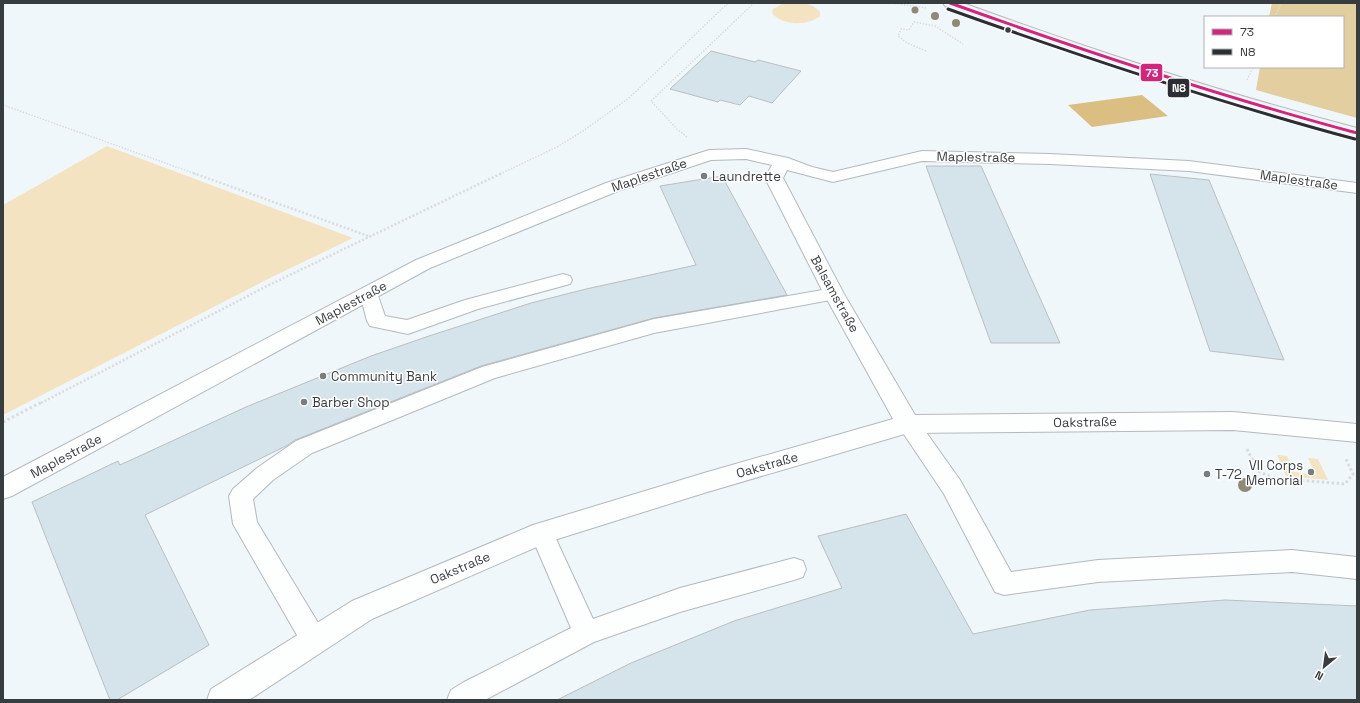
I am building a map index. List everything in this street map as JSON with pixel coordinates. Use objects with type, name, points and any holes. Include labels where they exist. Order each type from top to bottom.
[{"type":"main road","points":[[950,3],[1103,58],[1235,101],[1357,133]]},
{"type":"street","name":"Maplestraße","points":[[3,489],[423,264],[612,187],[709,155],[746,154],[782,162],[807,171],[833,177],[922,156],[1058,159],[1189,166],[1357,188]]},
{"type":"street","name":"Balsamstraße","points":[[782,162],[774,178],[834,294],[908,424]]},
{"type":"street","name":"Oakstraße","points":[[222,700],[362,610],[542,533],[704,483],[908,424],[1233,421],[1357,433]]},
{"type":"lane","points":[[369,294],[377,321],[408,327],[472,304],[563,280]]},
{"type":"lane","points":[[314,640],[245,524],[241,496],[265,474],[304,447],[489,372],[654,326],[834,294]]},
{"type":"lane","points":[[908,424],[952,488],[1004,584],[1098,571],[1292,561],[1357,568]]},
{"type":"lane","points":[[542,533],[586,633]]},
{"type":"lane","points":[[461,700],[474,691],[586,633],[680,600],[794,569]]},
{"type":"path","points":[[3,422],[260,290],[557,147],[583,131],[629,98],[728,3]]},
{"type":"path","points":[[709,155],[677,129],[651,101],[754,3]]},
{"type":"path","points":[[1275,16],[1281,3]]},
{"type":"path","points":[[926,51],[907,43],[898,36],[901,29],[909,30],[914,22],[935,26],[963,44]]},
{"type":"path","points":[[935,26],[939,24]]},
{"type":"path","points":[[704,42],[710,44]]},
{"type":"path","points":[[1249,75],[1252,68]]},
{"type":"path","points":[[3,106],[371,237]]},
{"type":"path","points":[[1233,421],[1258,471],[1273,478],[1345,484],[1353,474],[1331,430]]},
{"type":"shaded area","points":[[784,3],[808,4],[820,12],[820,16],[809,22],[802,23],[782,20],[772,13],[773,9]]},
{"type":"shaded area","points":[[1272,3],[1357,3],[1357,118],[1256,90],[1260,68],[1344,68],[1344,16],[1269,16]]},
{"type":"shaded area","points":[[1142,95],[1168,116],[1092,127],[1068,105]]},
{"type":"shaded area","points":[[107,146],[353,238],[270,278],[3,415],[3,205]]},
{"type":"shaded area","points":[[1277,455],[1287,456],[1294,472],[1316,475],[1308,458],[1318,459],[1328,480],[1286,476]]},
{"type":"building","points":[[711,51],[755,62],[758,60],[801,71],[772,103],[749,96],[740,105],[720,100],[718,102],[670,89]]},
{"type":"building","points":[[926,166],[981,166],[1060,343],[991,343]]},
{"type":"building","points":[[1150,174],[1209,180],[1284,360],[1210,351]]},
{"type":"building","points":[[722,176],[787,295],[654,318],[481,366],[295,440],[286,446],[145,515],[209,645],[117,700],[110,700],[32,502],[118,461],[120,465],[246,407],[371,356],[531,303],[586,289],[696,265],[660,186]]},
{"type":"building","points":[[906,514],[973,634],[1090,610],[1225,600],[1357,606],[1357,700],[557,700],[631,663],[734,621],[842,588],[818,536]]},
{"type":"transit line","name":"73","points":[[950,3],[1152,73],[1357,133]]},
{"type":"transit line","name":"N8","points":[[948,9],[1150,79],[1355,139]]},
{"type":"place","name":"Laundrette","points":[[704,176]]},
{"type":"place","name":"Community Bank","points":[[323,376]]},
{"type":"place","name":"Barber Shop","points":[[304,402]]},
{"type":"place","name":"VII Corps Memorial","points":[[1311,472]]},
{"type":"place","name":"T-72","points":[[1207,474]]}]
